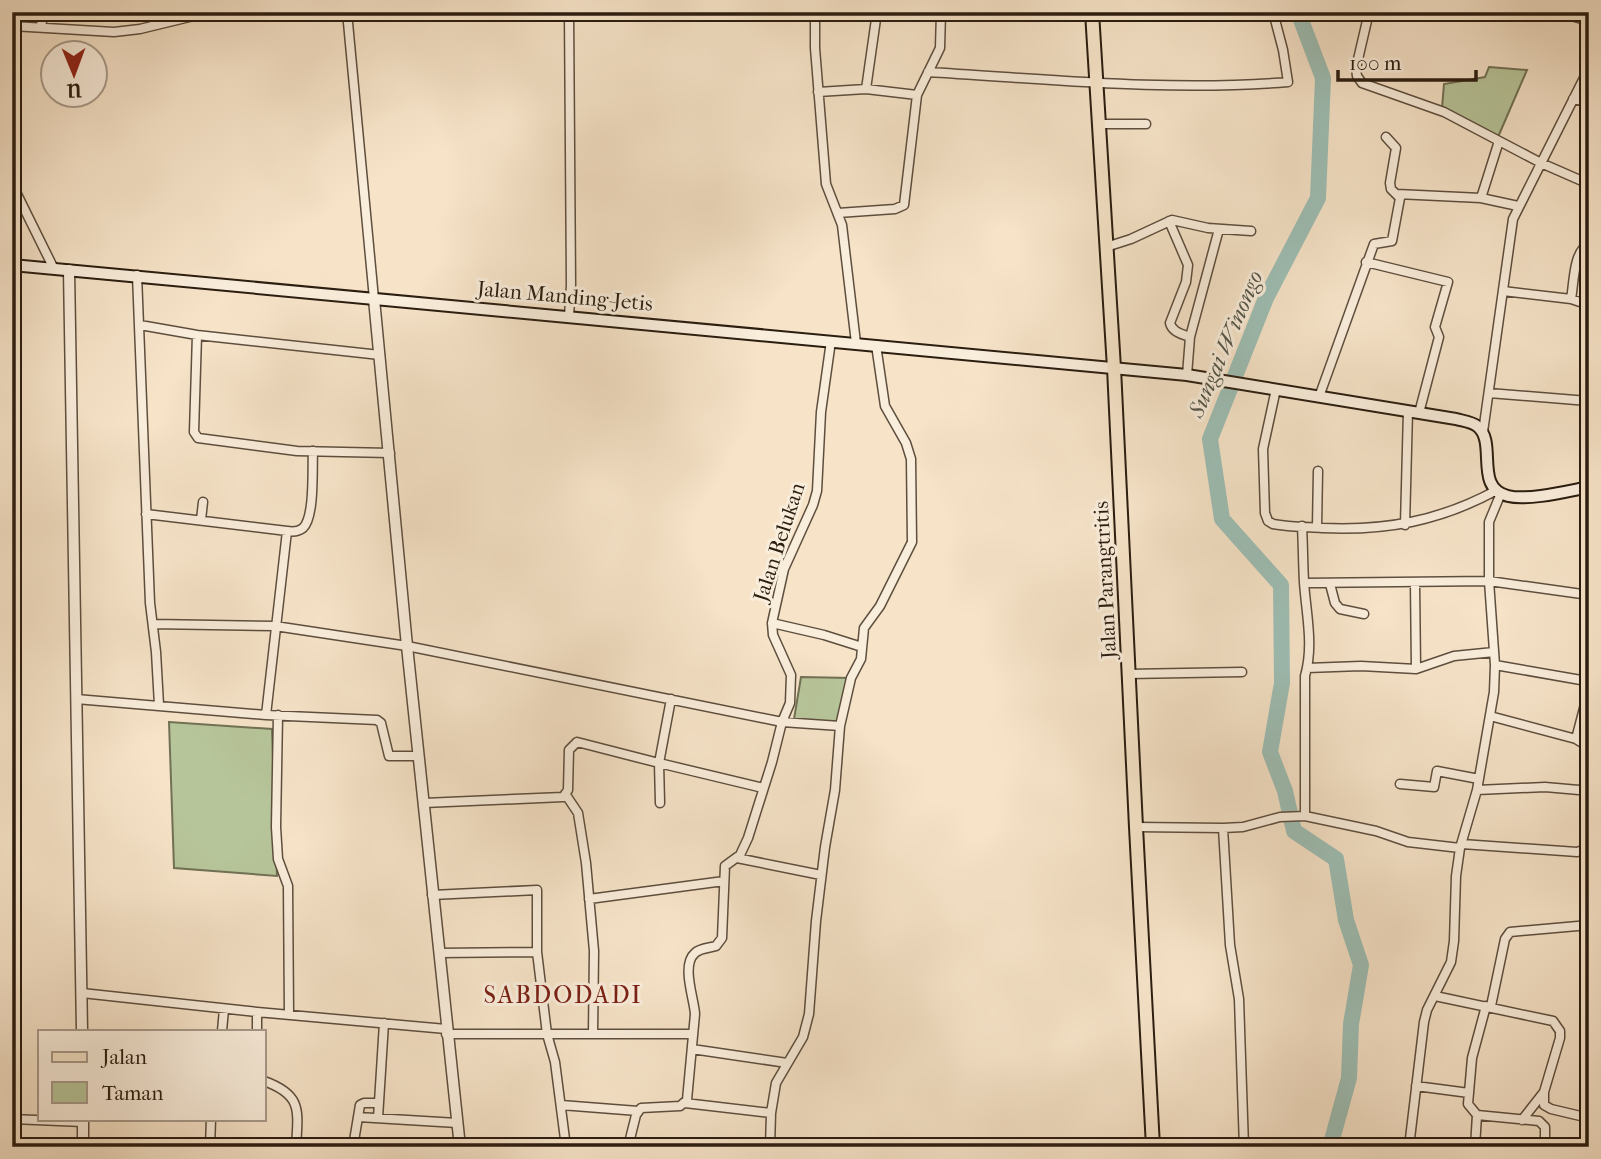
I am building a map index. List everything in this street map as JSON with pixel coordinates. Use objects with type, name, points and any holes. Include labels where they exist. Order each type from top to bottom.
[{"type":"main road","name":"Jalan Parangtritis","points":[[1092,12],[1114,368],[1153,1147]]},
{"type":"main road","name":"Jalan Manding-Jetis","points":[[12,265],[1187,375],[1413,412],[1475,425],[1482,432]]},
{"type":"main road","points":[[1482,432],[1486,467],[1490,480],[1499,492],[1507,496],[1538,496],[1589,488]]},
{"type":"street","points":[[41,26],[44,12]]},
{"type":"street","points":[[154,26],[155,12]]},
{"type":"street","points":[[12,26],[114,32],[154,26],[209,12]]},
{"type":"street","points":[[347,12],[407,646],[460,1147]]},
{"type":"street","points":[[569,12],[569,316]]},
{"type":"street","points":[[815,12],[825,184],[842,225],[856,343]]},
{"type":"street","points":[[866,89],[877,12]]},
{"type":"street","points":[[838,213],[895,209],[904,205],[917,95],[942,42],[942,12]]},
{"type":"street","points":[[928,72],[1201,85],[1288,82],[1273,12]]},
{"type":"street","points":[[1369,12],[1356,68],[1362,83],[1444,112],[1541,163],[1589,184]]},
{"type":"street","points":[[1557,12],[1589,21]]},
{"type":"street","points":[[1482,432],[1511,227],[1518,206],[1589,68]]},
{"type":"street","points":[[818,92],[866,89],[917,95]]},
{"type":"street","points":[[1573,99],[1589,102]]},
{"type":"street","points":[[1099,124],[1146,124]]},
{"type":"street","points":[[1319,397],[1374,243],[1392,241],[1400,203],[1390,183],[1396,148],[1386,137]]},
{"type":"street","points":[[1481,198],[1499,141]]},
{"type":"street","points":[[12,184],[54,269]]},
{"type":"street","points":[[1397,194],[1481,198],[1518,206]]},
{"type":"street","points":[[1106,247],[1131,239],[1169,221],[1251,231]]},
{"type":"street","points":[[1169,221],[1188,265],[1186,282],[1177,299],[1171,326],[1177,332],[1190,337]]},
{"type":"street","points":[[1187,375],[1190,337],[1219,229]]},
{"type":"street","points":[[1571,299],[1579,253],[1589,244]]},
{"type":"street","points":[[1366,262],[1448,282],[1435,327],[1439,337],[1413,412],[1405,525]]},
{"type":"street","points":[[69,270],[82,1030]]},
{"type":"street","points":[[137,275],[149,603],[159,705]]},
{"type":"street","points":[[1503,291],[1571,299],[1589,305]]},
{"type":"street","points":[[140,325],[197,335],[380,355]]},
{"type":"street","points":[[197,335],[194,432],[197,437],[313,451],[390,453]]},
{"type":"street","name":"Jalan Belukan","points":[[724,881],[725,866],[740,855],[748,838],[790,703],[792,688],[789,670],[773,635],[772,623],[784,569],[815,498],[821,412],[831,341]]},
{"type":"street","points":[[770,1147],[771,1113],[776,1083],[794,1054],[808,1022],[821,874],[835,790],[839,726],[853,672],[861,659],[864,628],[880,606],[911,548],[913,536],[911,459],[906,443],[886,406],[876,345]]},
{"type":"street","points":[[1276,390],[1263,449],[1265,513],[1268,521],[1273,524],[1367,528],[1405,525],[1499,492]]},
{"type":"street","points":[[1489,393],[1589,400]]},
{"type":"street","points":[[146,514],[299,531],[308,518],[313,451]]},
{"type":"street","points":[[1317,527],[1318,471]]},
{"type":"street","points":[[1409,1147],[1427,1010],[1447,973],[1453,952],[1454,898],[1461,846],[1477,790],[1490,716],[1495,666],[1489,581],[1489,522],[1499,492]]},
{"type":"street","points":[[201,520],[203,502]]},
{"type":"street","points":[[1302,526],[1304,583],[1310,626],[1305,676],[1303,816]]},
{"type":"street","points":[[266,715],[287,531]]},
{"type":"street","points":[[1304,583],[1489,581],[1589,595]]},
{"type":"street","points":[[1415,583],[1416,669]]},
{"type":"street","points":[[1330,584],[1335,603],[1340,609],[1364,614]]},
{"type":"street","points":[[772,623],[862,647]]},
{"type":"street","points":[[153,624],[275,626],[407,646],[782,722],[839,726]]},
{"type":"street","points":[[1589,638],[1585,660],[1589,669]]},
{"type":"street","points":[[1307,668],[1361,666],[1416,669],[1454,656],[1494,652]]},
{"type":"street","points":[[1495,666],[1588,678],[1588,693],[1576,739]]},
{"type":"street","points":[[1128,674],[1242,672]]},
{"type":"street","points":[[76,699],[266,715],[377,720],[381,723],[388,756],[419,755]]},
{"type":"street","points":[[660,803],[659,763],[671,699]]},
{"type":"street","points":[[278,715],[276,827],[278,859],[288,886],[289,1015]]},
{"type":"street","points":[[1490,716],[1576,739],[1589,747]]},
{"type":"street","points":[[566,795],[569,750],[577,742],[763,788]]},
{"type":"street","points":[[1400,783],[1434,787],[1437,771],[1479,779]]},
{"type":"street","points":[[1477,790],[1545,787],[1578,790],[1589,786]]},
{"type":"street","points":[[424,803],[566,795]]},
{"type":"street","points":[[566,795],[578,813],[589,898],[594,951],[593,1034]]},
{"type":"street","points":[[1136,827],[1243,827],[1280,817],[1303,816],[1376,831],[1408,842],[1577,852],[1589,848]]},
{"type":"street","points":[[1223,828],[1230,945],[1239,999],[1244,1147]]},
{"type":"street","points":[[737,858],[821,874]]},
{"type":"street","points":[[561,1105],[638,1111],[646,1107],[680,1106],[685,1103],[688,1097],[695,1006],[689,984],[690,959],[699,950],[716,946],[722,938],[724,881],[589,898]]},
{"type":"street","points":[[432,895],[537,890],[537,952],[547,1034],[555,1062],[566,1147]]},
{"type":"street","points":[[1475,1147],[1477,1115],[1468,1104],[1474,1046],[1489,1006],[1505,939],[1510,932],[1589,925]]},
{"type":"street","points":[[439,953],[537,952]]},
{"type":"street","points":[[82,993],[446,1031],[693,1034]]},
{"type":"street","points":[[1435,996],[1547,1019],[1558,1026],[1560,1038],[1543,1101],[1547,1108],[1589,1118]]},
{"type":"street","points":[[222,1030],[224,1009]]},
{"type":"street","points":[[257,1012],[257,1030]]},
{"type":"street","points":[[379,1118],[384,1023]]},
{"type":"street","points":[[692,1049],[787,1063]]},
{"type":"street","points":[[266,1083],[285,1090],[296,1107],[296,1147]]},
{"type":"street","points":[[1416,1086],[1469,1093]]},
{"type":"street","points":[[1522,1120],[1544,1092]]},
{"type":"street","points":[[354,1147],[362,1103],[379,1103]]},
{"type":"street","points":[[685,1103],[771,1113]]},
{"type":"street","points":[[628,1147],[638,1111]]},
{"type":"street","points":[[1477,1115],[1542,1123],[1545,1147]]},
{"type":"street","points":[[358,1117],[457,1123]]},
{"type":"street","points":[[12,1119],[38,1119]]},
{"type":"street","points":[[83,1120],[83,1147]]},
{"type":"street","points":[[210,1147],[211,1120]]},
{"type":"green space","points":[[1489,67],[1527,70],[1498,137],[1442,108],[1444,84],[1485,77]]},
{"type":"green space","points":[[801,677],[851,678],[838,723],[794,719]]},
{"type":"green space","points":[[169,722],[272,729],[277,876],[174,868]]},
{"type":"waterway","name":"Sungai Winongo","points":[[1298,12],[1323,78],[1318,198],[1266,298],[1210,439],[1222,519],[1281,585],[1282,683],[1270,752],[1285,791],[1294,831],[1336,859],[1346,920],[1361,965],[1351,1024],[1349,1078],[1330,1147]]},
{"type":"waterway","points":[[33,31],[103,35]]},
{"type":"district","name":"SABDODADI","points":[[563,995]]}]
